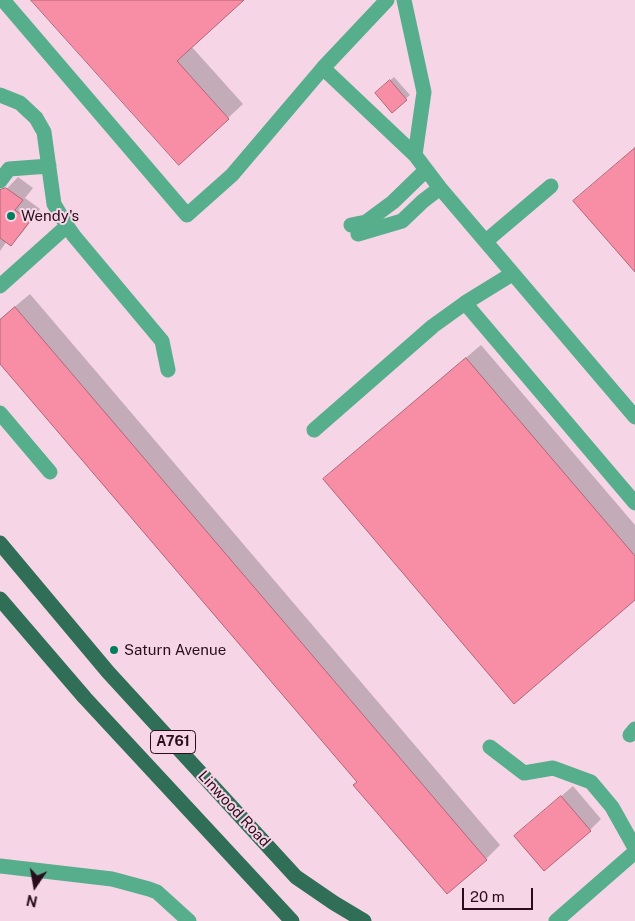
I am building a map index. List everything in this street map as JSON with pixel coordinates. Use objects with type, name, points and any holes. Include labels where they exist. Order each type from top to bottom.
[{"type":"main road","name":"Linwood Road","points":[[0,543],[108,672],[296,876],[334,903],[364,921]]},
{"type":"main road","name":"A761","points":[[0,599],[85,698],[292,921]]},
{"type":"street","points":[[3,0],[187,215],[232,175],[322,68],[387,0]]},
{"type":"street","points":[[404,0],[424,92],[415,155]]},
{"type":"street","points":[[322,68],[415,155],[512,274],[635,417]]},
{"type":"street","points":[[0,96],[20,103],[36,118],[44,132],[54,204],[74,236],[162,341],[168,370]]},
{"type":"street","points":[[0,181],[9,169],[49,166]]},
{"type":"street","points":[[426,170],[393,202],[355,229],[402,221],[440,188]]},
{"type":"street","points":[[486,242],[551,186]]},
{"type":"street","points":[[0,286],[67,226]]},
{"type":"street","points":[[314,430],[433,326],[465,303],[512,274]]},
{"type":"street","points":[[465,303],[635,503]]},
{"type":"street","points":[[0,413],[50,472]]},
{"type":"street","points":[[490,746],[524,773],[553,768],[591,782],[612,807],[635,848]]},
{"type":"street","points":[[556,921],[635,852]]},
{"type":"street","points":[[0,866],[112,879],[150,889],[157,892],[189,921]]},
{"type":"building","points":[[31,0],[244,0],[177,61],[229,119],[179,165]]},
{"type":"building","points":[[390,80],[407,100],[392,113],[375,93]]},
{"type":"building","points":[[635,148],[635,272],[573,201]]},
{"type":"building","name":"Wendy's","points":[[6,188],[23,200],[15,210],[30,221],[11,246],[0,238],[0,190]]},
{"type":"building","points":[[15,307],[487,860],[447,894],[353,785],[357,782],[0,364],[0,320]]},
{"type":"building","points":[[466,358],[635,556],[635,600],[514,704],[323,479]]},
{"type":"building","points":[[561,796],[591,831],[544,871],[514,836]]},
{"type":"place","name":"Wendy's","points":[[11,216]]},
{"type":"place","name":"Saturn Avenue","points":[[114,650]]}]
